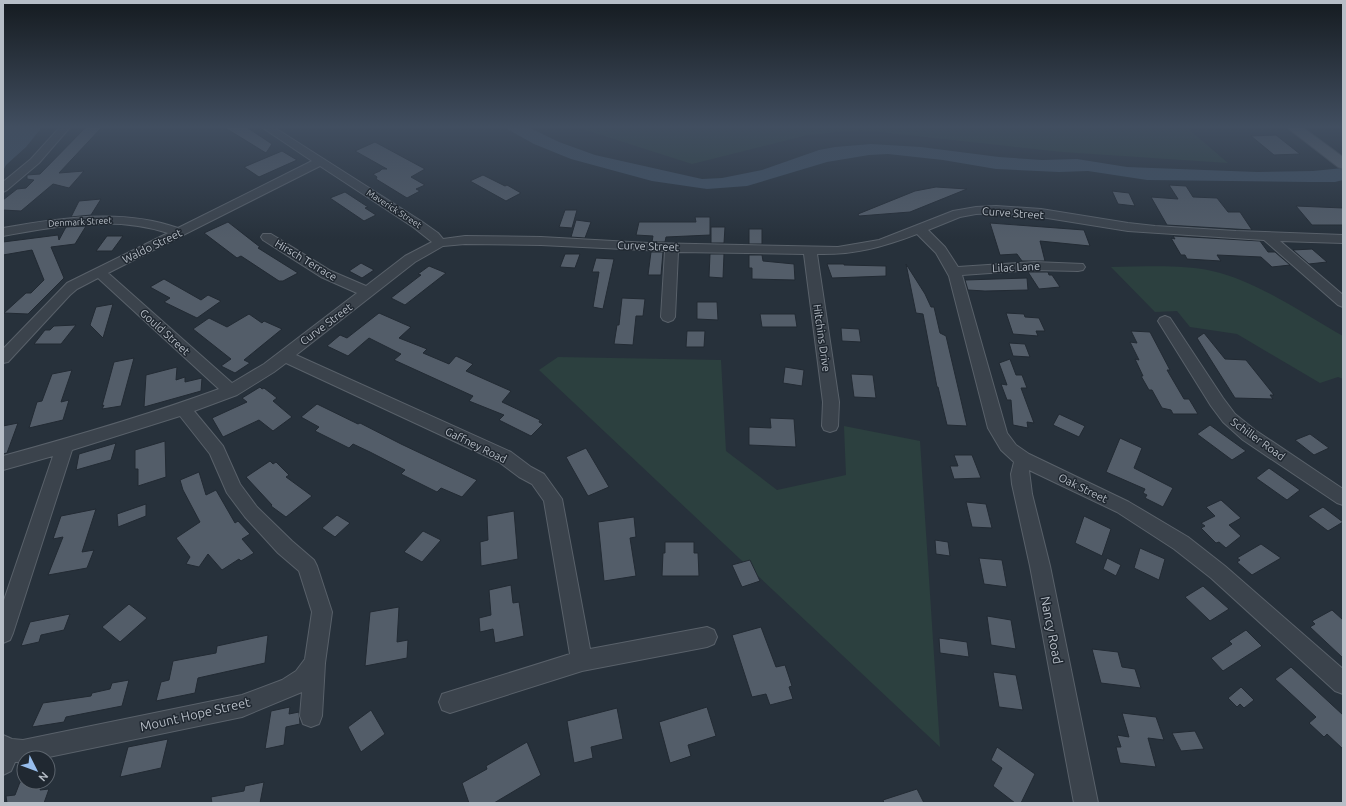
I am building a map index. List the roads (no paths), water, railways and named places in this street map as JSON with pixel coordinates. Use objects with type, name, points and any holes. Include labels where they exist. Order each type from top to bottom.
[{"type":"street","points":[[3,188],[32,164]]},
{"type":"street","name":"Waldo Street","points":[[3,358],[64,292],[72,286],[317,164]]},
{"type":"street","name":"Maverick Street","points":[[323,164],[417,224],[440,243]]},
{"type":"street","name":"Curve Street","points":[[3,463],[65,446],[183,409],[231,391],[269,368],[410,259],[440,243],[465,240],[541,241],[672,248],[838,251],[882,243],[963,212],[995,210],[1031,213],[1129,227],[1266,236],[1343,239]]},
{"type":"street","name":"Denmark Street","points":[[3,232],[53,223],[107,219],[171,228],[180,233]]},
{"type":"street","name":"Oak Street","points":[[919,229],[934,241],[954,271],[996,428],[1009,449],[1023,459],[1122,507],[1181,543],[1218,572],[1343,683]]},
{"type":"street","name":"Hirsch Terrace","points":[[267,236],[320,270],[367,292]]},
{"type":"street","points":[[1266,236],[1343,302]]},
{"type":"street","points":[[668,317],[672,248]]},
{"type":"street","name":"Hitchins Drive","points":[[810,251],[831,402],[830,426]]},
{"type":"street","name":"Lilac Lane","points":[[954,271],[1034,266],[1078,267]]},
{"type":"street","name":"Gould Street","points":[[99,272],[231,391]]},
{"type":"street","name":"Schiller Road","points":[[1165,321],[1217,402],[1229,418],[1249,435],[1343,498]]},
{"type":"street","name":"Gaffney Road","points":[[284,356],[505,457],[525,472],[538,479],[553,499],[582,661]]},
{"type":"street","name":"Mount Hope Street","points":[[5,753],[22,751],[242,706],[288,688],[304,679],[315,662],[322,612],[307,566],[285,547],[251,512],[233,488],[217,451],[183,409]]},
{"type":"street","points":[[3,633],[65,446]]},
{"type":"street","name":"Nancy Road","points":[[1023,459],[1019,469],[1020,476],[1033,533],[1086,803]]},
{"type":"street","points":[[450,702],[582,661],[707,637]]},
{"type":"street","points":[[311,716],[315,662]]},
{"type":"water","points":[[3,164],[8,164],[6,165],[3,171]]},
{"type":"water","points":[[588,164],[633,164],[702,179],[722,178],[762,170],[780,164],[822,164],[747,186],[707,189],[652,181]]},
{"type":"water","points":[[964,164],[1106,164],[1127,167],[1257,172],[1313,171],[1343,168],[1343,180],[1335,182],[1310,182],[1147,180],[1088,171],[1059,172],[996,169]]}]
